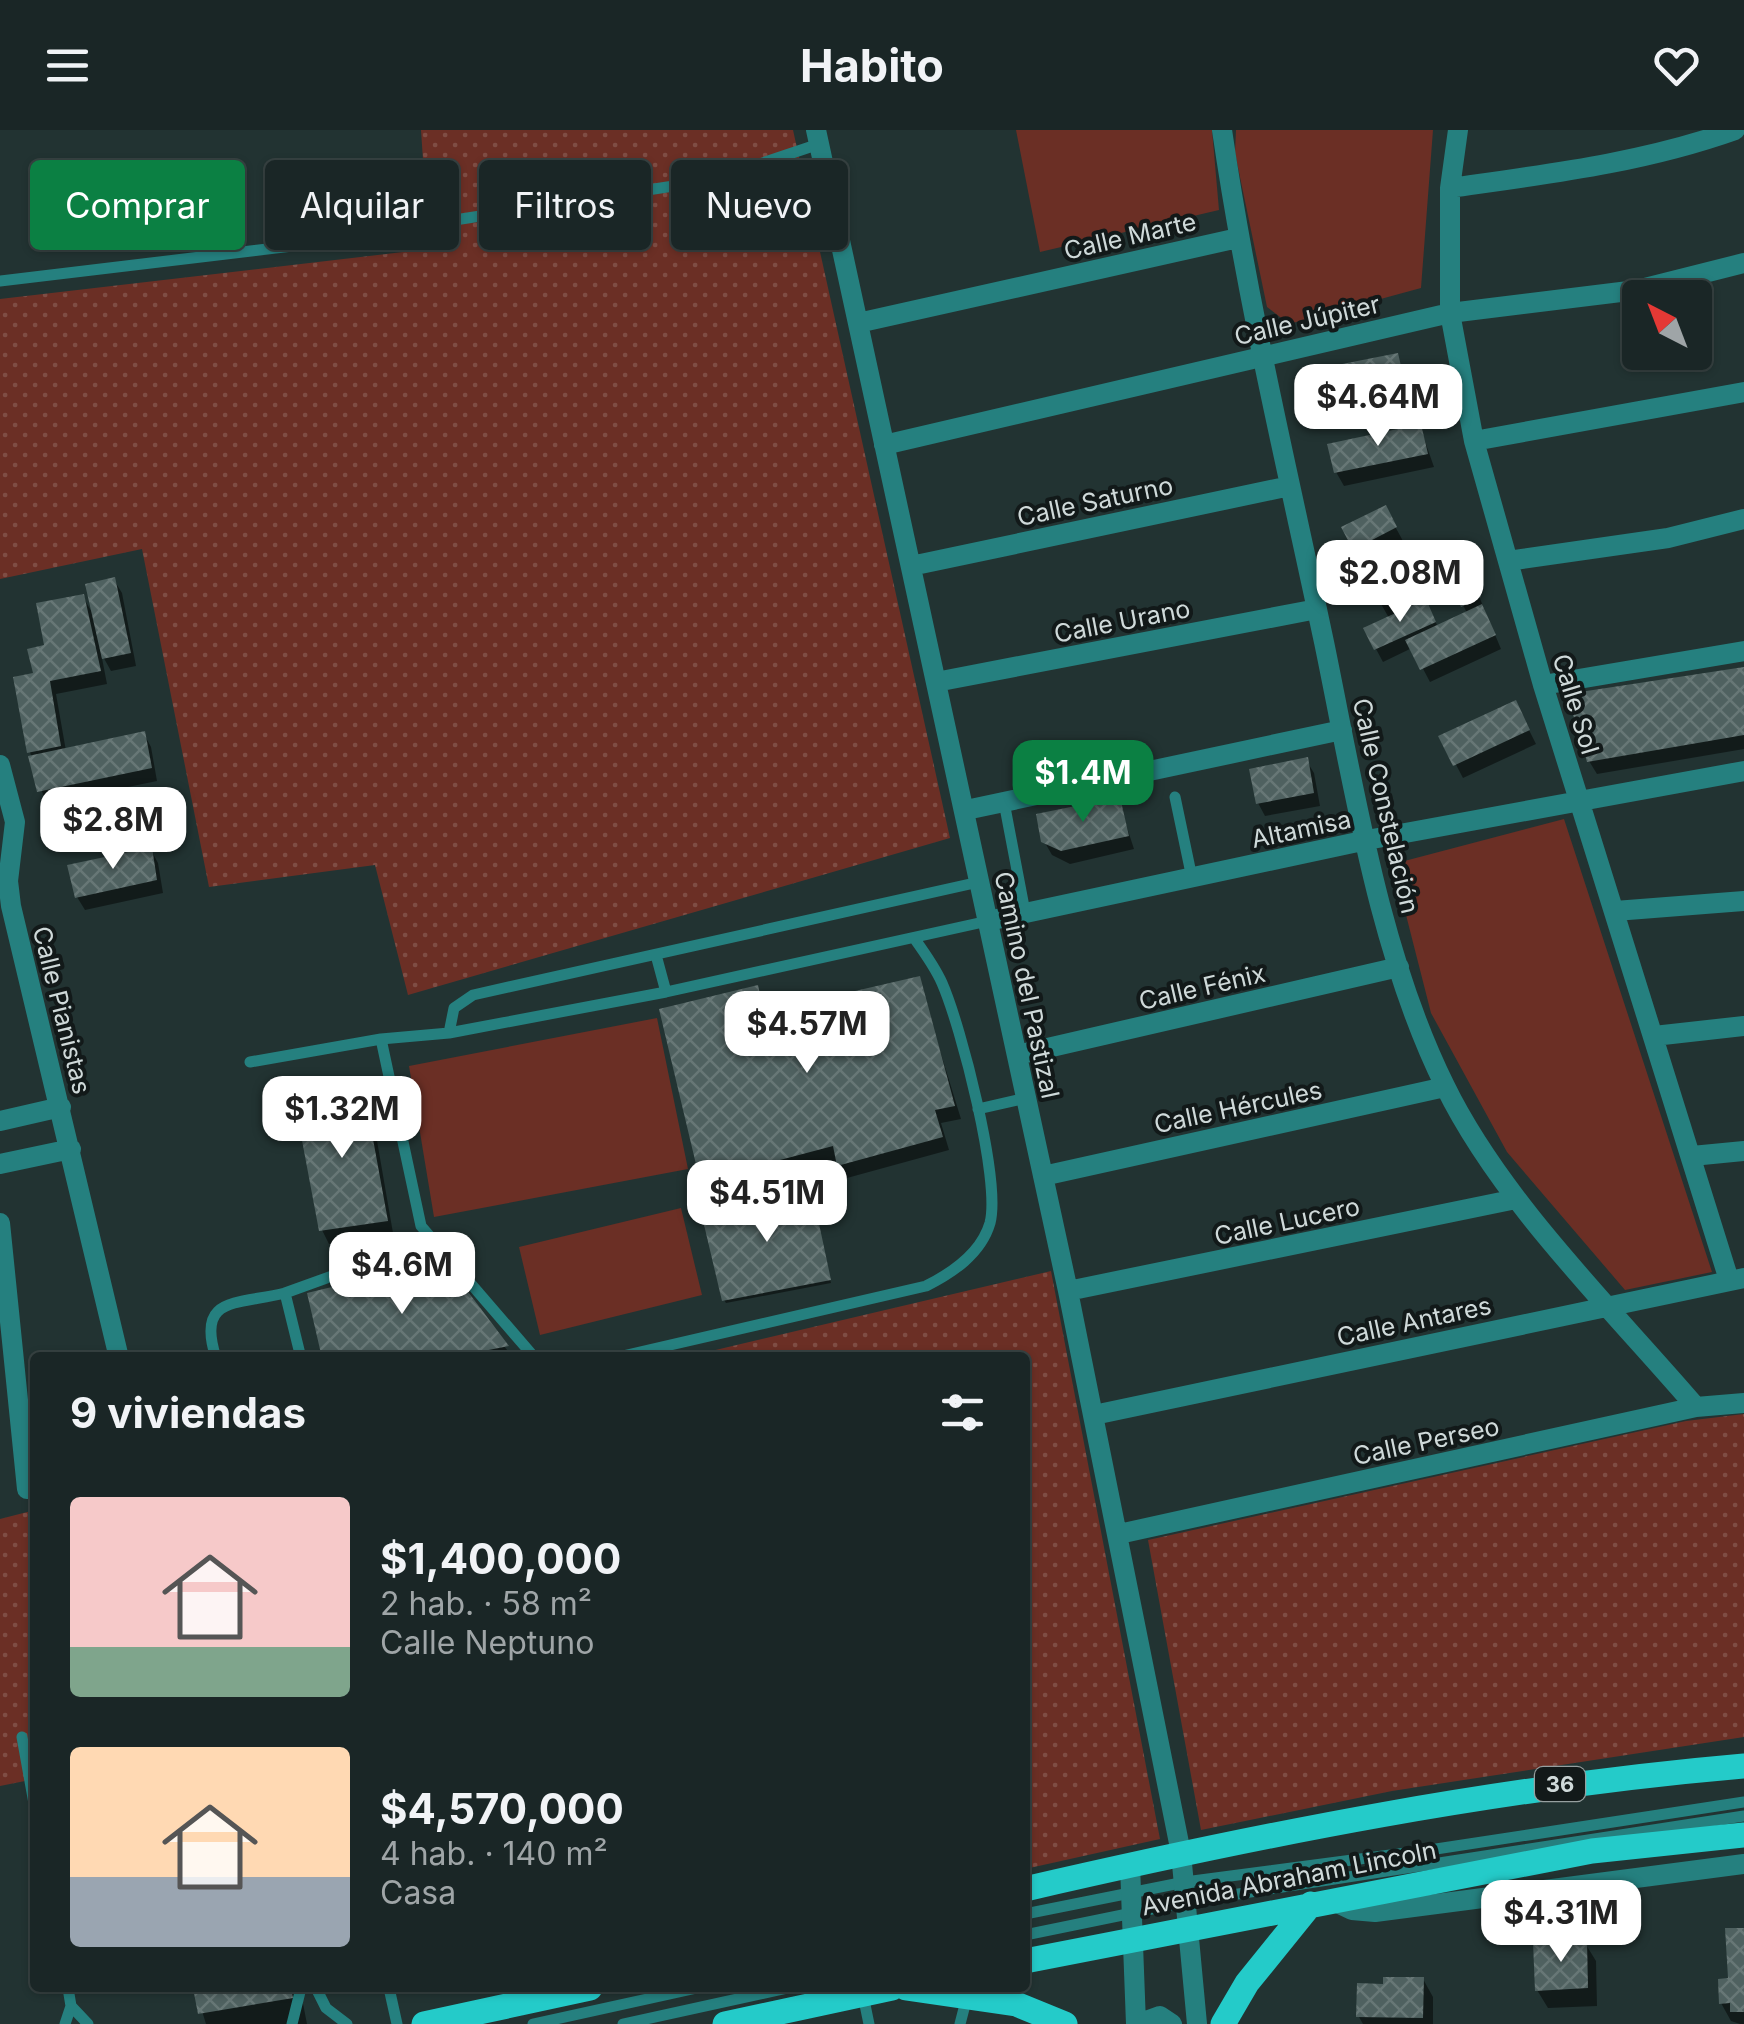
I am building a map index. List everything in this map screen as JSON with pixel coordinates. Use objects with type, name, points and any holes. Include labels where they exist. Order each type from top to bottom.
[{"type":"main road","name":"36","points":[[1030,1889],[1131,1889],[1181,1853],[1526,1788],[1744,1766]]},
{"type":"main road","name":"Avenida Abraham Lincoln","points":[[1030,1959],[1131,1939],[1186,1904],[1320,1901],[1592,1851],[1744,1835]]},
{"type":"main road","points":[[1223,2024],[1247,1982],[1320,1901]]},
{"type":"main road","points":[[424,2024],[572,1992]]},
{"type":"main road","points":[[725,2024],[875,1992]]},
{"type":"main road","points":[[933,1992],[1016,2004],[1065,2024]]},
{"type":"street","name":"Calle Constelación","points":[[1222,130],[1238,238],[1290,486],[1342,730],[1399,967],[1445,1087],[1516,1199],[1696,1407]]},
{"type":"street","name":"Calle Sol","points":[[1458,130],[1450,188],[1450,313],[1474,441],[1543,685],[1692,1156],[1736,1279]]},
{"type":"street","points":[[1450,188],[1603,167],[1668,153],[1735,130]]},
{"type":"street","name":"Camino del Pastizal","points":[[818,137],[1119,1534],[1181,1853],[1197,2024]]},
{"type":"street","name":"Calle Marte","points":[[858,323],[1238,238]]},
{"type":"street","name":"Calle Júpiter","points":[[884,445],[1450,313],[1637,290],[1744,262]]},
{"type":"street","points":[[1474,441],[1744,392]]},
{"type":"street","name":"Calle Saturno","points":[[911,566],[1290,486]]},
{"type":"street","points":[[1508,561],[1668,538],[1744,519]]},
{"type":"street","name":"Calle Urano","points":[[936,682],[1316,608]]},
{"type":"street","points":[[1543,685],[1744,651]]},
{"type":"street","points":[[966,810],[1342,730]]},
{"type":"street","name":"Calle Pianistas","points":[[0,765],[16,822],[8,881],[10,906],[118,1352]]},
{"type":"street","name":"Altamisa","points":[[988,920],[1367,840],[1744,771]]},
{"type":"street","points":[[1615,911],[1744,901]]},
{"type":"street","name":"Calle Fénix","points":[[1017,1055],[1399,967]]},
{"type":"street","points":[[1654,1036],[1744,1026]]},
{"type":"street","name":"Calle Hércules","points":[[1043,1176],[1445,1087]]},
{"type":"street","points":[[0,1121],[61,1107]]},
{"type":"street","points":[[0,1164],[71,1149]]},
{"type":"street","points":[[1692,1156],[1744,1152]]},
{"type":"street","name":"Calle Lucero","points":[[1068,1291],[1516,1199]]},
{"type":"street","points":[[0,1223],[27,1489]]},
{"type":"street","name":"Calle Antares","points":[[1094,1414],[1736,1279]]},
{"type":"street","name":"Calle Perseo","points":[[1119,1534],[1696,1407],[1744,1403]]},
{"type":"street","points":[[1320,1901],[1375,1912],[1744,1864]]},
{"type":"street","points":[[1131,1889],[1137,2024],[1160,2016],[1172,2024]]},
{"type":"lane","points":[[0,281],[394,234],[442,222],[712,180],[818,137]]},
{"type":"lane","points":[[1175,797],[1192,878]]},
{"type":"lane","points":[[1004,802],[1026,912]]},
{"type":"lane","points":[[449,1033],[454,1008],[473,995],[979,882]]},
{"type":"lane","points":[[250,1062],[381,1039],[449,1033],[666,992],[988,920]]},
{"type":"lane","points":[[640,1352],[926,1286],[953,1272],[976,1249],[990,1224],[991,1191],[978,1109],[942,982],[914,938]]},
{"type":"lane","points":[[656,955],[666,992]]},
{"type":"lane","points":[[381,1039],[416,1211],[429,1240],[530,1352]]},
{"type":"lane","points":[[978,1109],[1026,1098]]},
{"type":"lane","points":[[214,1352],[207,1330],[210,1318],[221,1309],[285,1293],[429,1240]]},
{"type":"lane","points":[[285,1293],[300,1352]]},
{"type":"lane","points":[[22,1737],[30,1781]]},
{"type":"lane","points":[[1030,1933],[1131,1889],[1186,1904],[1436,1850],[1700,1805],[1744,1802]]},
{"type":"lane","points":[[1030,1913],[1131,1889],[1186,1904],[1744,1816]]},
{"type":"lane","points":[[65,2024],[71,2006],[69,1992]]},
{"type":"lane","points":[[292,2024],[300,1992]]},
{"type":"lane","points":[[318,1992],[326,2008],[346,2024]]},
{"type":"lane","points":[[390,1992],[396,2024]]},
{"type":"lane","points":[[534,2024],[679,1992]]},
{"type":"lane","points":[[623,2024],[770,1992]]},
{"type":"lane","points":[[862,1995],[868,2024]]},
{"type":"lane","points":[[960,2024],[967,1997]]},
{"type":"lane","points":[[71,2006],[88,2024]]},
{"type":"shaded area","points":[[421,130],[793,130],[800,160],[671,160],[671,250],[820,250],[950,838],[408,995],[375,865],[209,887],[142,549],[0,579],[0,299],[420,250],[459,250],[459,160],[423,160]]},
{"type":"shaded area","points":[[1016,130],[1212,130],[1219,210],[1040,252]]},
{"type":"shaded area","points":[[1236,130],[1433,130],[1421,288],[1289,324],[1267,307],[1235,153]]},
{"type":"shaded area","points":[[1564,819],[1712,1272],[1625,1290],[1507,1152],[1431,1013],[1393,864]]},
{"type":"shaded area","points":[[657,1018],[688,1169],[434,1217],[409,1066]]},
{"type":"shaded area","points":[[681,1208],[702,1295],[540,1335],[519,1247]]},
{"type":"shaded area","points":[[1051,1271],[1160,1839],[1030,1868],[1030,1352],[707,1352]]},
{"type":"shaded area","points":[[1744,1414],[1744,1737],[1392,1791],[1201,1830],[1148,1540],[1686,1421]]},
{"type":"shaded area","points":[[30,1511],[30,1780],[0,1786],[0,1519]]},
{"type":"building","points":[[1398,353],[1405,384],[1329,399],[1322,368]]},
{"type":"building","points":[[1421,424],[1428,454],[1334,473],[1327,444]]},
{"type":"building","points":[[1386,505],[1397,527],[1353,550],[1341,527]]},
{"type":"building","points":[[1466,566],[1481,597],[1461,607],[1445,576]]},
{"type":"building","points":[[1411,568],[1419,585],[1378,603],[1369,587]]},
{"type":"building","points":[[115,577],[131,653],[102,659],[85,584]]},
{"type":"building","points":[[84,594],[101,671],[50,681],[61,746],[27,753],[13,677],[33,673],[27,649],[44,645],[36,603]]},
{"type":"building","points":[[1426,599],[1436,622],[1374,650],[1363,628]]},
{"type":"building","points":[[1482,604],[1496,635],[1420,670],[1405,640]]},
{"type":"building","points":[[1744,667],[1744,735],[1587,762],[1567,694]]},
{"type":"building","points":[[1516,700],[1530,730],[1453,766],[1438,736]]},
{"type":"building","points":[[145,731],[152,768],[37,792],[28,756]]},
{"type":"building","points":[[1308,757],[1314,793],[1256,804],[1249,769]]},
{"type":"building","points":[[1120,797],[1129,836],[1061,851],[1041,842],[1036,814]]},
{"type":"building","points":[[152,847],[157,880],[75,898],[67,865]]},
{"type":"building","points":[[920,976],[955,1106],[935,1110],[943,1137],[837,1166],[833,1146],[700,1181],[659,1009],[758,985],[764,1012]]},
{"type":"building","points":[[364,1090],[388,1221],[319,1231],[295,1103]]},
{"type":"building","points":[[811,1186],[831,1280],[722,1301],[701,1212]]},
{"type":"building","points":[[444,1260],[509,1346],[478,1352],[321,1352],[307,1293]]},
{"type":"building","points":[[1725,1928],[1744,1928],[1744,2012],[1730,2012],[1730,2003],[1719,2004],[1718,1979],[1728,1978]]},
{"type":"building","points":[[1587,1940],[1588,1988],[1535,1991],[1533,1942]]},
{"type":"building","points":[[1383,1977],[1424,1977],[1423,2018],[1356,2017],[1357,1983],[1383,1984]]},
{"type":"building","points":[[194,1992],[292,1992],[293,1998],[198,2014]]}]
